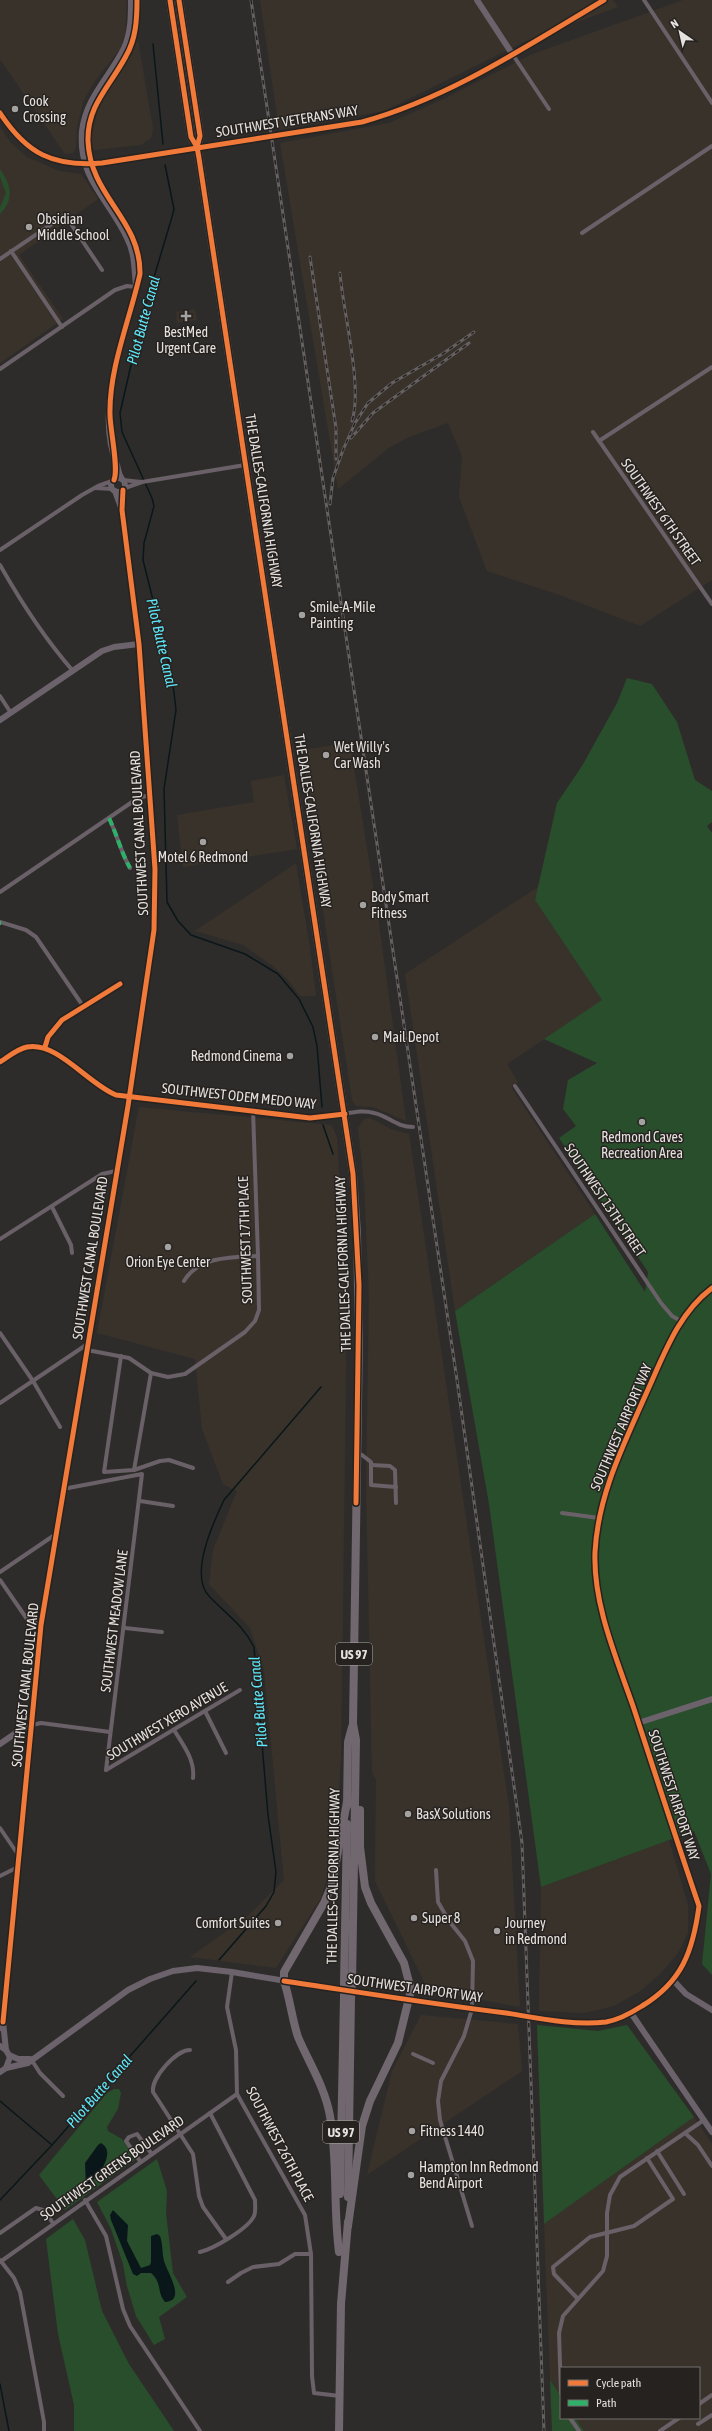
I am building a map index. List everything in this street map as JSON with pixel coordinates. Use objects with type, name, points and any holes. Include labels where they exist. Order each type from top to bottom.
[{"type":"highway","name":"THE DALLES-CALIFORNIA HIGHWAY","points":[[170,0],[191,137],[197,147],[353,1174],[358,1241],[359,1340],[353,1724],[356,1740],[348,1984]]},
{"type":"highway","name":"THE DALLES-CALIFORNIA HIGHWAY","points":[[179,0],[200,136],[197,147]]},
{"type":"highway","name":"THE DALLES-CALIFORNIA HIGHWAY","points":[[343,2268],[347,2252],[348,2226],[348,1742],[353,1724]]},
{"type":"highway","points":[[348,2226],[362,2126],[370,2100],[398,2043],[410,2000],[411,1990],[404,1963],[372,1903],[366,1887],[360,1847],[359,1782],[355,1760]]},
{"type":"highway","points":[[340,2252],[336,2225],[334,2144],[329,2114],[324,2094],[298,2037],[284,1981],[284,1972],[324,1903],[332,1884],[347,1802]]},
{"type":"highway","name":"THE DALLES-CALIFORNIA HIGHWAY","points":[[339,2431],[343,2268],[340,2252],[348,1997]]},
{"type":"main road","points":[[122,479],[113,480],[115,462],[110,424],[111,392],[140,274],[140,264],[136,243],[95,178],[88,164],[82,141],[84,118],[95,91],[124,48],[129,32],[131,0]]},
{"type":"main road","points":[[88,164],[88,140],[91,117],[104,88],[129,51],[136,25],[137,0]]},
{"type":"main road","points":[[477,0],[513,55]]},
{"type":"main road","name":"SOUTHWEST VETERANS WAY","points":[[0,114],[15,134],[34,151],[58,161],[88,164],[325,129],[391,114],[423,101],[513,55],[604,0]]},
{"type":"main road","points":[[114,490],[124,489],[122,479],[115,462]]},
{"type":"main road","name":"SOUTHWEST CANAL BOULEVARD","points":[[113,480],[114,490],[122,510]]},
{"type":"main road","name":"SOUTHWEST CANAL BOULEVARD","points":[[8,2052],[1,2025],[20,1857],[41,1625],[89,1343],[116,1171],[130,1097],[152,955],[155,923],[155,869],[150,795],[139,644],[122,510],[124,489]]},
{"type":"main road","points":[[0,720],[108,648],[139,644]]},
{"type":"main road","points":[[0,1062],[27,1047],[45,1047]]},
{"type":"main road","name":"SOUTHWEST ODEM MEDO WAY","points":[[45,1047],[63,1058],[102,1089],[116,1095],[253,1110],[310,1118],[345,1114]]},
{"type":"main road","name":"SOUTHWEST AIRPORT WAY","points":[[0,2072],[6,2068],[28,2062],[30,2059],[128,1990],[150,1979],[173,1971],[197,1968],[232,1972],[472,2009],[578,2022],[606,2022],[631,2013],[660,1995],[673,1980],[685,1961],[696,1932],[699,1906],[610,1638],[597,1587],[595,1552],[604,1492],[618,1456],[681,1321],[700,1297],[712,1288]]},
{"type":"main road","points":[[638,1723],[712,1699]]},
{"type":"main road","points":[[0,1744],[23,1728],[32,1726]]},
{"type":"main road","points":[[673,1980],[686,1994],[712,2010]]},
{"type":"main road","points":[[631,2013],[712,2132]]},
{"type":"main road","points":[[0,2046],[18,2059],[30,2059]]},
{"type":"main road","points":[[6,2068],[8,2052]]},
{"type":"street","points":[[644,0],[712,103]]},
{"type":"street","points":[[513,55],[549,109]]},
{"type":"street","points":[[582,233],[712,146]]},
{"type":"street","points":[[0,259],[65,215],[102,270]]},
{"type":"street","points":[[11,251],[62,327]]},
{"type":"street","points":[[0,369],[115,290],[127,286],[136,287]]},
{"type":"street","points":[[599,441],[712,367]]},
{"type":"street","name":"SOUTHWEST 6TH STREET","points":[[593,432],[712,604]]},
{"type":"street","points":[[124,489],[142,482],[157,479],[246,465]]},
{"type":"street","points":[[122,479],[142,482]]},
{"type":"street","points":[[0,550],[82,495],[113,480]]},
{"type":"street","points":[[95,488],[114,490]]},
{"type":"street","points":[[0,565],[14,590],[48,640],[73,671]]},
{"type":"street","points":[[0,696],[11,712]]},
{"type":"street","points":[[0,892],[138,798],[150,795]]},
{"type":"street","points":[[109,818],[130,868]]},
{"type":"street","points":[[0,923],[26,930],[36,937],[83,1006]]},
{"type":"street","points":[[45,1047],[54,1028],[83,1006],[120,984]]},
{"type":"street","name":"SOUTHWEST 13TH STREET","points":[[515,1086],[661,1303],[672,1316],[681,1321]]},
{"type":"street","name":"SOUTHWEST 17TH PLACE","points":[[87,1350],[129,1358],[151,1373],[168,1377],[185,1374],[245,1332],[255,1321],[259,1310],[253,1110]]},
{"type":"street","points":[[345,1114],[362,1111],[374,1113],[398,1126],[413,1127]]},
{"type":"street","points":[[0,1239],[102,1174],[116,1171]]},
{"type":"street","points":[[52,1207],[69,1239],[72,1253]]},
{"type":"street","points":[[184,1281],[189,1273],[200,1265],[219,1259],[258,1256]]},
{"type":"street","points":[[0,1333],[33,1381],[60,1427]]},
{"type":"street","points":[[0,1404],[89,1343]]},
{"type":"street","points":[[121,1356],[104,1472],[134,1470],[160,1461],[169,1460],[193,1468]]},
{"type":"street","points":[[134,1470],[151,1373]]},
{"type":"street","points":[[357,1454],[362,1454],[372,1465],[394,1468],[396,1503]]},
{"type":"street","points":[[372,1465],[369,1479],[371,1485],[396,1487]]},
{"type":"street","name":"SOUTHWEST MEADOW LANE","points":[[63,1489],[142,1474],[125,1628],[106,1770]]},
{"type":"street","points":[[140,1501],[173,1506]]},
{"type":"street","points":[[562,1513],[599,1518]]},
{"type":"street","points":[[0,1572],[56,1533]]},
{"type":"street","points":[[0,1580],[27,1619],[41,1625]]},
{"type":"street","points":[[125,1628],[162,1632]]},
{"type":"street","name":"SOUTHWEST XERO AVENUE","points":[[106,1770],[240,1690]]},
{"type":"street","points":[[205,1711],[226,1753]]},
{"type":"street","points":[[32,1726],[41,1723],[110,1732]]},
{"type":"street","points":[[174,1730],[191,1758],[194,1768],[193,1778]]},
{"type":"street","points":[[0,1828],[20,1857]]},
{"type":"street","points":[[0,1876],[18,1867]]},
{"type":"street","points":[[436,1870],[438,1902],[448,1921],[465,1941],[473,1961],[472,2009],[464,2036],[441,2081],[438,2101],[440,2120],[472,2226]]},
{"type":"street","name":"SOUTHWEST 26TH PLACE","points":[[232,1972],[227,2007],[236,2050],[237,2094],[305,2215],[311,2254],[312,2376],[314,2393],[340,2396]]},
{"type":"street","points":[[190,2050],[180,2052],[157,2076],[152,2087],[154,2097],[192,2154],[198,2191],[203,2206],[226,2239]]},
{"type":"street","points":[[414,2054],[433,2063]]},
{"type":"street","points":[[30,2059],[40,2073],[63,2096]]},
{"type":"street","name":"SOUTHWEST GREENS BOULEVARD","points":[[0,2261],[179,2133],[237,2094]]},
{"type":"street","points":[[200,2252],[210,2250],[246,2226],[254,2215],[255,2200],[210,2113]]},
{"type":"street","points":[[560,2367],[559,2334],[563,2316],[577,2298],[593,2284],[603,2271],[607,2256],[606,2213],[610,2195],[620,2177],[704,2120]]},
{"type":"street","points":[[685,2133],[698,2145],[712,2166]]},
{"type":"street","points":[[140,2161],[126,2141],[128,2137],[137,2134],[151,2153]]},
{"type":"street","points":[[657,2151],[684,2194]]},
{"type":"street","points":[[577,2298],[554,2274],[552,2267],[590,2237],[634,2226],[673,2199],[647,2158]]},
{"type":"street","points":[[85,2200],[106,2236],[123,2309],[130,2326],[200,2431]]},
{"type":"street","points":[[0,2233],[38,2208],[45,2211],[54,2223]]},
{"type":"street","points":[[228,2282],[253,2267],[279,2264],[295,2254],[311,2254]]},
{"type":"street","points":[[0,2261],[14,2278],[20,2292],[44,2422],[44,2431]]},
{"type":"street","points":[[700,2403],[712,2396]]},
{"type":"street","points":[[698,2424],[712,2415]]},
{"type":"street","points":[[571,2419],[579,2431]]},
{"type":"street","points":[[660,2431],[678,2419]]},
{"type":"shaded area","points":[[0,0],[127,0],[125,35],[120,49],[95,81],[84,100],[77,127],[76,148],[73,153],[65,154],[0,59]]},
{"type":"shaded area","points":[[260,0],[613,0],[618,7],[526,41],[384,111],[279,130]]},
{"type":"shaded area","points":[[683,0],[712,0],[712,580],[640,626],[560,595],[487,571],[459,497],[462,456],[448,423],[409,437],[390,447],[338,489],[280,143],[389,123],[446,98],[530,55]]},
{"type":"shaded area","points":[[138,40],[153,129],[151,138],[141,145],[95,150],[92,146],[92,133],[98,109],[106,93],[131,56]]},
{"type":"shaded area","name":"Obsidian Middle School","points":[[0,127],[11,143],[27,157],[59,171],[81,174],[98,199],[19,255],[63,319],[0,363]]},
{"type":"shaded area","name":"BestMed Urgent Care","points":[[195,309],[197,320],[177,323],[176,312]]},
{"type":"shaded area","points":[[350,743],[378,916],[406,1121],[373,1107],[356,1106],[352,1100],[325,924],[301,750]]},
{"type":"shaded area","points":[[284,775],[297,849],[183,867],[177,815],[254,802],[251,781]]},
{"type":"shaded area","points":[[296,863],[309,941],[316,996],[300,996],[288,980],[274,967],[243,945],[195,931]]},
{"type":"shaded area","points":[[538,887],[535,900],[603,1000],[507,1064],[518,1082],[511,1087],[595,1214],[455,1311],[405,974]]},
{"type":"shaded area","points":[[139,1107],[331,1125],[337,1137],[345,1269],[346,1366],[341,1759],[334,1855],[321,1898],[276,1968],[190,1957],[248,1916],[284,1880],[264,1670],[250,1628],[209,1584],[213,1550],[237,1491],[223,1484],[202,1429],[195,1359],[97,1333]]},
{"type":"shaded area","points":[[370,1118],[391,1129],[409,1134],[509,1807],[520,2007],[428,1990],[375,1881],[376,1780],[372,1772],[366,1487],[369,1296],[364,1183],[358,1128],[364,1119]]},
{"type":"shaded area","points":[[669,1840],[688,1905],[688,1933],[678,1953],[659,1975],[640,1991],[614,2006],[585,2013],[539,2011],[541,1887]]},
{"type":"shaded area","points":[[421,2015],[518,2024],[522,2071],[367,2175],[392,2071]]},
{"type":"shaded area","points":[[694,2117],[712,2144],[712,2431],[584,2431],[576,2419],[700,2419],[700,2367],[560,2367],[560,2395],[550,2380],[544,2224]]},
{"type":"shaded area","points":[[101,2143],[106,2147],[107,2153],[104,2166],[95,2178],[86,2186],[85,2163]]},
{"type":"shaded area","points":[[113,2210],[128,2225],[127,2241],[141,2268],[150,2265],[151,2262],[151,2236],[157,2234],[160,2236],[164,2261],[174,2285],[175,2297],[171,2300],[165,2302],[162,2298],[157,2281],[151,2273],[141,2273],[137,2276],[133,2274],[111,2220],[110,2215]]},
{"type":"green space","points":[[0,169],[7,181],[10,192],[8,203],[0,214],[0,207],[6,193],[0,177]]},
{"type":"green space","points":[[627,678],[652,684],[677,722],[695,780],[712,791],[712,822],[707,826],[712,833],[712,1975],[702,1964],[711,1874],[694,1831],[541,1887],[489,1504],[455,1311],[595,1214],[645,1292],[648,1272],[559,1138],[576,1126],[563,1109],[568,1080],[597,1063],[544,1039],[602,1000],[535,900],[557,803],[582,766],[617,703]]},
{"type":"green space","points":[[537,2025],[598,2031],[627,2025],[694,2117],[544,2224]]},
{"type":"green space","points":[[114,2089],[119,2089],[121,2093],[118,2109],[107,2127],[108,2131],[122,2139],[136,2159],[65,2210],[39,2175],[107,2093]]},
{"type":"green space","points":[[157,2159],[167,2191],[166,2213],[173,2273],[187,2297],[159,2317],[165,2339],[154,2345],[136,2316],[127,2286],[123,2264],[111,2229],[97,2202]]},
{"type":"green space","points":[[73,2219],[85,2240],[102,2311],[129,2364],[174,2431],[74,2431],[74,2405],[58,2334],[46,2239]]},
{"type":"green space","points":[[550,2380],[560,2395],[560,2419],[576,2419],[584,2431],[552,2431]]},
{"type":"waterway","name":"Pilot Butte Canal","points":[[153,44],[163,144]]},
{"type":"waterway","name":"Pilot Butte Canal","points":[[165,165],[174,209],[142,317],[120,413],[122,432],[152,498],[154,506],[144,543],[143,560],[172,676],[176,710],[164,789],[167,902],[178,921],[191,935],[245,954],[278,974],[299,999],[313,1027],[317,1046],[322,1107]]},
{"type":"waterway","name":"Pilot Butte Canal","points":[[323,1125],[333,1154]]},
{"type":"waterway","name":"Pilot Butte Canal","points":[[219,1960],[266,1906],[274,1892],[276,1872],[268,1815],[254,1647],[245,1632],[209,1596],[203,1587],[201,1575],[202,1562],[209,1535],[224,1500],[321,1387]]},
{"type":"waterway","name":"Pilot Butte Canal","points":[[0,2200],[52,2145],[196,1981]]},
{"type":"waterway","points":[[0,2101],[52,2145]]},
{"type":"waterway","name":"Pilot Butte Canal","points":[[0,2384],[9,2431]]},
{"type":"railway","points":[[251,0],[457,1380],[522,1843],[544,2431]]},
{"type":"railway","points":[[310,257],[336,428],[336,459]]},
{"type":"railway","points":[[340,273],[354,369],[355,406],[352,421]]},
{"type":"railway","points":[[330,504],[333,478],[343,450],[355,423],[368,403],[392,383],[444,353],[474,332]]},
{"type":"railway","points":[[351,438],[373,413],[469,343]]},
{"type":"marked path","points":[[109,818],[130,868]]},
{"type":"cycle path","points":[[114,480],[114,448],[110,421],[113,379],[116,361],[140,274],[138,255],[133,238],[97,178],[91,161],[88,141],[91,117],[101,96],[120,67],[132,43],[136,22],[137,0]]},
{"type":"cycle path","points":[[170,0],[191,137],[197,147],[199,158],[353,1174],[359,1285],[356,1503]]},
{"type":"cycle path","points":[[179,0],[200,136],[197,147]]},
{"type":"cycle path","points":[[0,113],[20,139],[31,148],[55,160],[85,164],[102,163],[362,122],[394,112],[456,85],[517,52],[604,0]]},
{"type":"cycle path","points":[[3,2022],[41,1625],[128,1106],[154,930],[155,869],[139,644],[122,510],[123,490]]},
{"type":"cycle path","points":[[45,1047],[48,1037],[62,1020],[120,984]]},
{"type":"cycle path","points":[[0,1062],[23,1048],[38,1047],[50,1050],[105,1090],[116,1095],[310,1118],[345,1114]]},
{"type":"cycle path","points":[[284,1981],[556,2021],[594,2023],[606,2022],[620,2018],[642,2006],[656,1997],[676,1976],[689,1951],[699,1906],[607,1630],[595,1572],[595,1552],[597,1531],[606,1491],[629,1433],[665,1351],[690,1310],[700,1298],[712,1288]]},
{"type":"place","name":"Cook Crossing","points":[[15,109]]},
{"type":"place","name":"Obsidian Middle School","points":[[29,227]]},
{"type":"place","name":"BestMed Urgent Care","points":[[186,316]]},
{"type":"place","name":"Smile-A-Mile Painting","points":[[302,615]]},
{"type":"place","name":"Wet Willy's Car Wash","points":[[326,755]]},
{"type":"place","name":"Motel 6 Redmond","points":[[203,842]]},
{"type":"place","name":"Body Smart Fitness","points":[[363,905]]},
{"type":"place","name":"Mail Depot","points":[[375,1037]]},
{"type":"place","name":"Redmond Cinema","points":[[290,1056]]},
{"type":"place","name":"Redmond Caves Recreation Area","points":[[642,1122]]},
{"type":"place","name":"Orion Eye Center","points":[[168,1247]]},
{"type":"place","name":"BasX Solutions","points":[[408,1814]]},
{"type":"place","name":"Super 8","points":[[414,1918]]},
{"type":"place","name":"Comfort Suites","points":[[278,1923]]},
{"type":"place","name":"Journey in Redmond","points":[[497,1931]]},
{"type":"place","name":"Fitness 1440","points":[[412,2131]]},
{"type":"place","name":"Hampton Inn Redmond Bend Airport","points":[[411,2175]]}]
